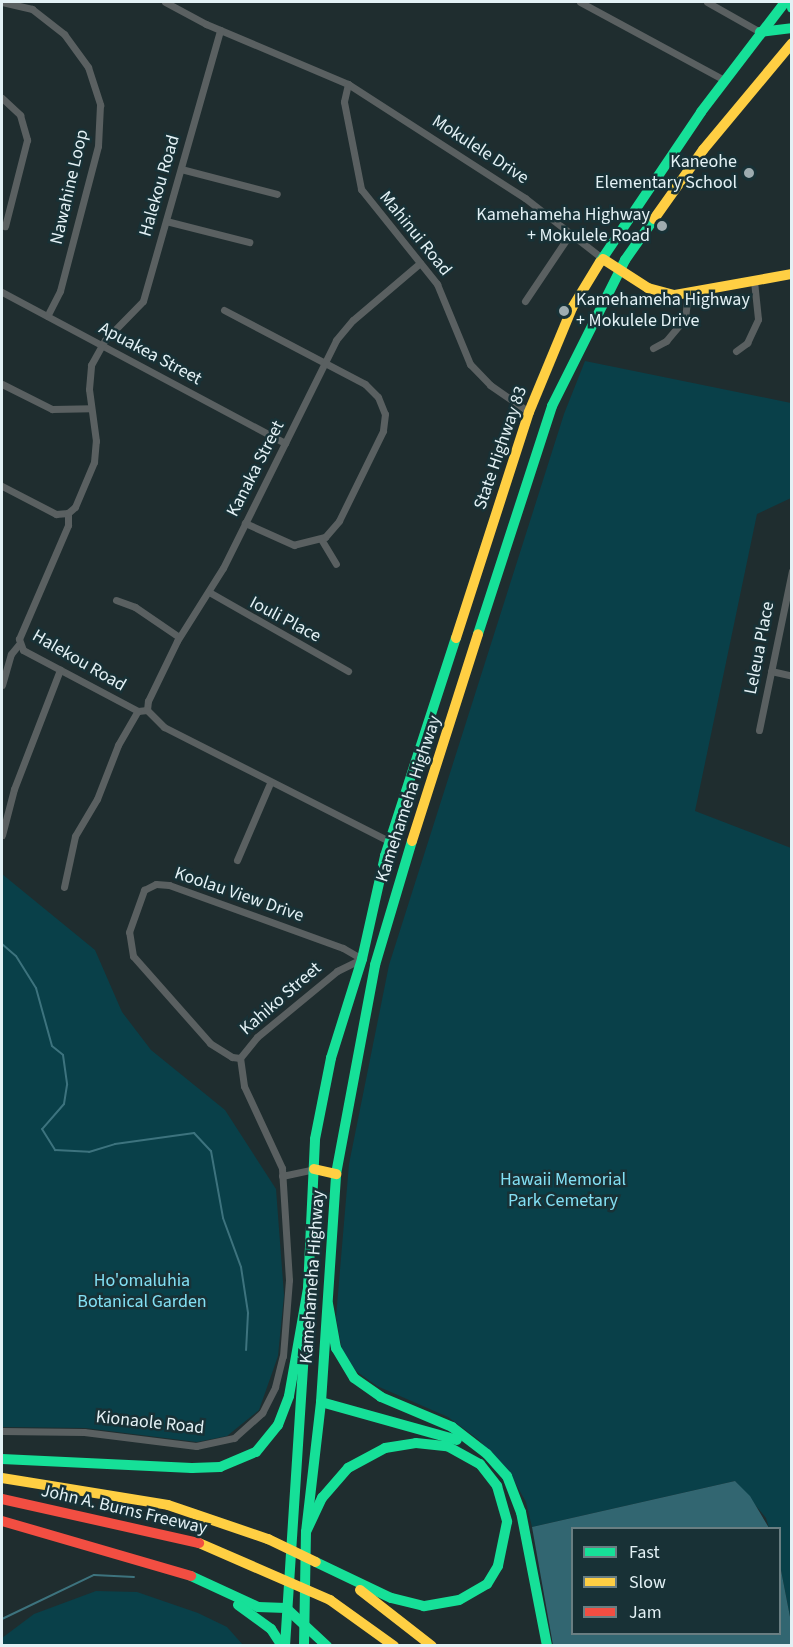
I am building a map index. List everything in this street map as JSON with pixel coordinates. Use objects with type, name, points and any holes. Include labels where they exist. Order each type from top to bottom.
[{"type":"main road","name":"State Highway 83","points":[[362,959],[391,842],[436,700],[529,412],[572,308],[724,80],[785,2]]},
{"type":"main road","points":[[760,32],[792,28]]},
{"type":"main road","name":"Kamehameha Highway","points":[[304,1646],[306,1532],[321,1402],[336,1174],[375,965],[455,706],[547,425],[619,271],[702,150],[792,43]]},
{"type":"main road","name":"Mokulele Drive","points":[[603,259],[656,292],[688,295],[792,274]]},
{"type":"main road","points":[[529,412],[547,425]]},
{"type":"main road","points":[[436,700],[455,706]]},
{"type":"main road","points":[[391,842],[411,849]]},
{"type":"main road","points":[[362,959],[375,965]]},
{"type":"main road","name":"Kamehameha Highway","points":[[284,1646],[309,1282],[314,1169],[321,1100],[362,959]]},
{"type":"main road","points":[[314,1169],[336,1174]]},
{"type":"main road","points":[[2,1459],[192,1468],[220,1467],[256,1452],[278,1425],[289,1396],[309,1282]]},
{"type":"main road","points":[[328,1304],[336,1348],[354,1378],[381,1396],[452,1427],[494,1461],[516,1493],[548,1646]]},
{"type":"main road","points":[[301,1406],[321,1402],[464,1444],[470,1442]]},
{"type":"main road","points":[[306,1532],[322,1498],[341,1474],[366,1456],[395,1446],[426,1443],[456,1449],[480,1464],[497,1486],[506,1513],[506,1540],[492,1578],[468,1597],[432,1606],[407,1604],[334,1571]]},
{"type":"main road","name":"John A. Burns Freeway","points":[[2,1478],[168,1505],[268,1539],[334,1571]]},
{"type":"main road","name":"John A. Burns Freeway","points":[[2,1499],[172,1534],[266,1567],[330,1600],[394,1646]]},
{"type":"main road","points":[[2,1521],[182,1572],[258,1607],[286,1608],[305,1630],[327,1646]]},
{"type":"main road","points":[[334,1571],[432,1646]]},
{"type":"main road","points":[[182,1572],[271,1629],[284,1646]]},
{"type":"street","name":"Nawahine Loop","points":[[2,2],[32,9],[71,42],[88,67],[100,105],[98,146],[60,291],[47,316]]},
{"type":"street","points":[[165,2],[220,30],[348,84]]},
{"type":"street","points":[[179,10],[181,2]]},
{"type":"street","points":[[580,2],[724,80]]},
{"type":"street","points":[[707,2],[760,32]]},
{"type":"street","name":"Halekou Road","points":[[147,710],[138,711],[60,670],[19,644],[68,525],[68,513],[75,507],[94,462],[89,373],[101,345],[143,301],[220,30]]},
{"type":"street","name":"Mokulele Drive","points":[[348,84],[516,192],[603,259]]},
{"type":"street","name":"Mahinui Road","points":[[348,84],[344,102],[361,189],[441,290],[470,364],[490,385],[529,412]]},
{"type":"street","points":[[2,98],[20,115],[27,140],[5,226]]},
{"type":"street","points":[[181,169],[277,194]]},
{"type":"street","points":[[166,221],[249,242]]},
{"type":"street","points":[[525,301],[570,234]]},
{"type":"street","name":"Kanaka Street","points":[[147,710],[148,701],[179,637],[209,592],[324,363],[347,326],[420,263]]},
{"type":"street","points":[[736,351],[745,345],[758,319],[754,281]]},
{"type":"street","name":"Apuakea Street","points":[[2,292],[285,443]]},
{"type":"street","points":[[653,348],[666,341],[685,318],[688,295]]},
{"type":"street","points":[[225,310],[375,392],[385,420],[383,432],[339,521],[321,539],[306,544],[288,544],[245,523]]},
{"type":"street","points":[[2,384],[52,408],[91,408]]},
{"type":"street","points":[[2,486],[56,514],[68,513]]},
{"type":"street","points":[[321,539],[336,564]]},
{"type":"street","name":"Leleua Place","points":[[759,730],[791,576]]},
{"type":"street","name":"Iouli Place","points":[[209,592],[348,671]]},
{"type":"street","points":[[116,600],[135,607],[179,637]]},
{"type":"street","points":[[2,685],[11,654],[19,644]]},
{"type":"street","points":[[2,835],[14,789],[60,670]]},
{"type":"street","points":[[771,671],[792,676]]},
{"type":"street","points":[[147,710],[164,727],[270,783],[391,842]]},
{"type":"street","points":[[64,887],[75,836],[97,799],[118,745],[138,711]]},
{"type":"street","points":[[237,860],[270,783]]},
{"type":"street","name":"Koolau View Drive","points":[[240,1058],[232,1058],[210,1043],[133,956],[129,932],[144,890],[156,884],[169,885],[343,948],[362,959]]},
{"type":"street","name":"Kahiko Street","points":[[282,1176],[278,1155],[244,1086],[240,1058],[256,1037],[337,970],[362,959]]},
{"type":"street","points":[[282,1176],[314,1169]]},
{"type":"street","name":"Kionaole Road","points":[[2,1431],[84,1432],[196,1446],[234,1438],[250,1427],[275,1387],[287,1324],[289,1280],[282,1176]]},
{"type":"green space","name":"Hawaii Memorial Park Cemetary","points":[[585,361],[791,403],[791,498],[757,514],[695,811],[791,848],[791,1622],[781,1570],[781,1527],[769,1527],[766,1518],[735,1481],[532,1527],[526,1502],[513,1479],[479,1440],[448,1417],[377,1386],[356,1371],[342,1350],[336,1317],[349,1164],[389,965],[564,414]]},
{"type":"green space","name":"Ho'omaluhia Botanical Garden","points":[[2,874],[95,950],[122,1012],[151,1050],[225,1110],[276,1189],[284,1295],[278,1356],[259,1410],[227,1436],[197,1442],[85,1428],[2,1427]]},
{"type":"green space","points":[[96,1591],[137,1592],[198,1613],[227,1627],[243,1645],[2,1645],[2,1638],[34,1614]]},
{"type":"shaded area","points":[[735,1481],[750,1496],[768,1527],[571,1527],[571,1635],[781,1635],[781,1570],[791,1622],[791,1645],[553,1645],[532,1527]]},
{"type":"waterway","points":[[2,944],[16,956],[36,988],[52,1046],[63,1055],[67,1085],[64,1104],[42,1129],[55,1150],[89,1152],[115,1144],[194,1133],[211,1151],[223,1218],[241,1267],[248,1313],[246,1350]]},
{"type":"waterway","points":[[2,1619],[94,1575],[134,1577]]},
{"type":"traffic: fast","points":[[600,262],[701,112],[785,2]]},
{"type":"traffic: fast","points":[[760,32],[792,28]]},
{"type":"traffic: fast","points":[[478,634],[552,406],[625,260],[654,219]]},
{"type":"traffic: fast","points":[[308,1289],[315,1139],[331,1058],[362,959],[385,856],[456,638]]},
{"type":"traffic: fast","points":[[304,1646],[306,1532],[321,1402],[336,1174],[375,965],[412,841]]},
{"type":"traffic: fast","points":[[2,1459],[192,1468],[220,1467],[256,1452],[278,1425],[289,1396],[309,1282]]},
{"type":"traffic: fast","points":[[328,1304],[336,1348],[354,1378],[381,1397],[452,1427],[487,1454],[507,1476],[521,1512],[547,1646]]},
{"type":"traffic: fast","points":[[285,1646],[305,1334]]},
{"type":"traffic: fast","points":[[321,1402],[457,1440]]},
{"type":"traffic: fast","points":[[306,1532],[322,1498],[348,1468],[385,1448],[416,1443],[447,1446],[480,1464],[497,1486],[507,1522],[498,1566],[487,1584],[459,1600],[424,1606],[391,1598],[316,1562]]},
{"type":"traffic: fast","points":[[191,1576],[258,1607],[286,1608],[327,1646]]},
{"type":"traffic: fast","points":[[238,1605],[271,1629],[282,1646]]},
{"type":"traffic: slow","points":[[654,219],[703,150],[792,43]]},
{"type":"traffic: slow","points":[[603,259],[648,288],[675,295],[792,274]]},
{"type":"traffic: slow","points":[[456,638],[529,412],[572,308],[600,262]]},
{"type":"traffic: slow","points":[[412,841],[478,634]]},
{"type":"traffic: slow","points":[[314,1169],[336,1174]]},
{"type":"traffic: slow","points":[[2,1478],[168,1505],[268,1539],[316,1562]]},
{"type":"traffic: slow","points":[[199,1543],[330,1600],[394,1646]]},
{"type":"traffic: slow","points":[[360,1590],[432,1646]]},
{"type":"traffic: jam","points":[[2,1499],[199,1543]]},
{"type":"traffic: jam","points":[[2,1521],[191,1576]]},
{"type":"place","name":"Kaneohe Elementary School","points":[[749,173]]},
{"type":"place","name":"Kamehameha Highway + Mokulele Road","points":[[662,226]]},
{"type":"place","name":"Kamehameha Highway + Mokulele Drive","points":[[564,311]]}]
